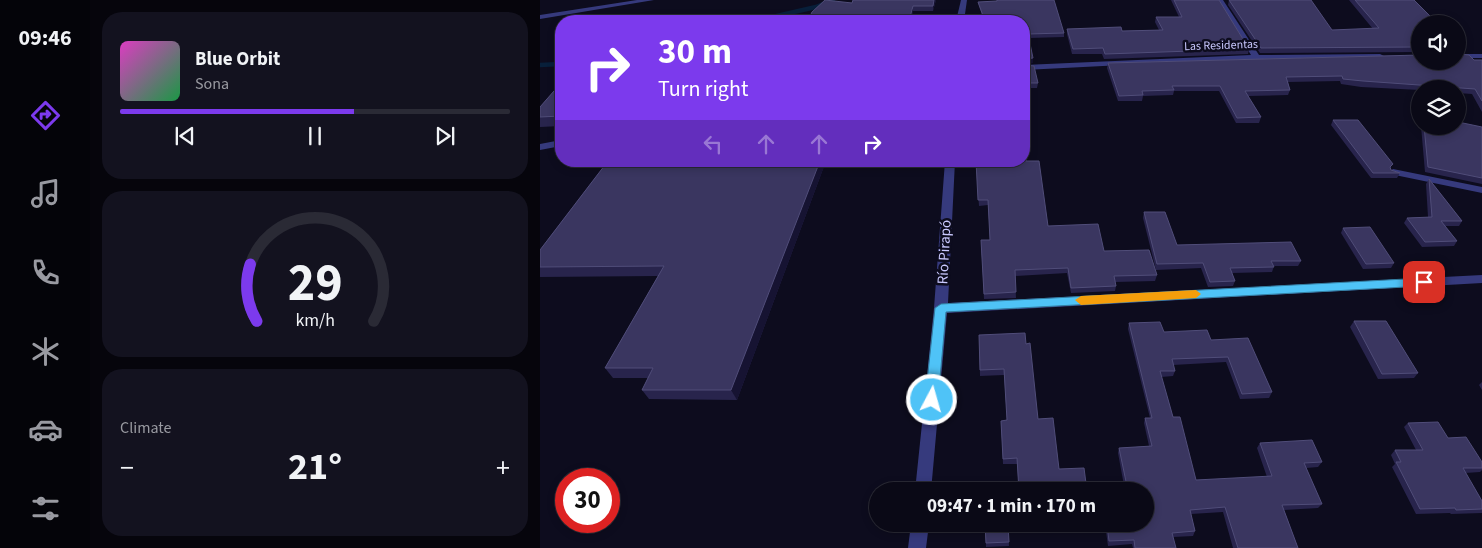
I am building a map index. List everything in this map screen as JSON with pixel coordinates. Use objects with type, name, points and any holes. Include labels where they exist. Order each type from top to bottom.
[{"type":"street","points":[[540,17],[650,0]]},
{"type":"street","points":[[961,15],[964,0]]},
{"type":"street","points":[[1220,0],[1256,57]]},
{"type":"street","name":"Las Residentas","points":[[1030,68],[1109,61],[1391,56]]},
{"type":"street","points":[[1466,56],[1482,56]]},
{"type":"street","points":[[540,146],[555,144]]},
{"type":"street","name":"Río Pirapó","points":[[924,482],[941,308],[950,167]]},
{"type":"street","points":[[941,308],[1482,279]]},
{"type":"street","points":[[917,548],[919,532]]},
{"type":"lane","points":[[1393,172],[1482,190]]},
{"type":"building","points":[[825,0],[852,3],[853,0],[934,0],[933,6],[913,6],[911,15],[811,15]]},
{"type":"building","points":[[1054,0],[1064,33],[1030,34],[1030,15],[983,15],[978,2]]},
{"type":"building","points":[[1174,0],[1219,0],[1249,49],[1105,54],[1103,48],[1073,49],[1067,29],[1121,27],[1122,31],[1163,30],[1156,17],[1182,17]]},
{"type":"building","points":[[1229,0],[1311,0],[1332,30],[1379,28],[1355,0],[1414,0],[1429,15],[1411,15],[1411,47],[1261,48]]},
{"type":"building","points":[[1030,44],[1033,58],[1030,58]]},
{"type":"building","points":[[1411,55],[1411,70],[1466,70],[1466,55],[1469,55],[1474,60],[1482,60],[1482,101],[1475,89],[1466,88],[1466,80],[1411,80],[1411,84],[1343,79],[1342,76],[1286,77],[1290,90],[1245,91],[1261,117],[1237,118],[1220,86],[1172,86],[1174,90],[1142,91],[1143,95],[1119,96],[1108,63]]},
{"type":"building","points":[[1030,66],[1034,66],[1038,83],[1030,83]]},
{"type":"building","points":[[555,90],[555,116],[540,117],[540,107]]},
{"type":"building","points":[[1333,120],[1358,120],[1393,164],[1390,167],[1391,170],[1400,173],[1373,173]]},
{"type":"building","points":[[1466,124],[1482,127],[1482,178],[1428,167],[1425,135],[1466,135]]},
{"type":"building","points":[[1030,161],[1039,161],[1048,226],[1098,224],[1104,251],[1149,250],[1157,275],[1114,276],[1116,286],[1071,288],[1068,268],[1015,270],[1016,292],[984,294],[981,240],[990,240],[988,200],[978,200],[976,167],[1030,167]]},
{"type":"building","points":[[603,167],[818,167],[731,390],[642,390],[653,368],[605,368],[664,266],[540,267],[540,250]]},
{"type":"building","points":[[1429,179],[1462,221],[1441,221],[1457,241],[1425,242],[1407,218],[1432,217]]},
{"type":"building","points":[[1144,212],[1165,212],[1177,245],[1291,242],[1301,261],[1271,261],[1274,267],[1230,268],[1235,281],[1210,282],[1203,263],[1157,264]]},
{"type":"building","points":[[1370,227],[1394,263],[1366,264],[1343,228]]},
{"type":"building","points":[[1354,321],[1386,321],[1418,373],[1382,374]]},
{"type":"building","points":[[1160,322],[1164,332],[1207,330],[1211,340],[1248,338],[1272,392],[1242,394],[1228,357],[1172,359],[1175,371],[1160,371],[1173,417],[1180,417],[1196,480],[1272,476],[1260,443],[1312,440],[1322,462],[1304,463],[1322,504],[1282,505],[1298,548],[1238,548],[1225,507],[1190,510],[1195,531],[1172,533],[1176,548],[1135,548],[1134,540],[1109,541],[1108,532],[1154,532],[1154,482],[1126,482],[1119,448],[1152,446],[1145,418],[1152,418],[1129,323]]},
{"type":"building","points":[[1025,333],[1026,344],[1030,343],[1038,419],[1053,418],[1059,469],[1084,468],[1086,482],[1018,482],[1017,458],[1003,459],[1001,421],[1007,420],[1004,369],[980,370],[979,335]]},
{"type":"building","points":[[1438,422],[1448,438],[1466,437],[1482,462],[1482,468],[1463,468],[1482,501],[1482,509],[1420,509],[1396,462],[1401,462],[1395,450],[1423,450],[1408,423]]},
{"type":"building","points":[[985,532],[1008,532],[1009,542],[986,543]]},
{"type":"waterway","points":[[781,15],[816,7],[833,0]]},
{"type":"waterway","points":[[540,65],[555,64]]},
{"type":"slow traffic","points":[[1081,300],[1196,294]]},
{"type":"route","points":[[932,400],[941,308],[1424,282]]}]
